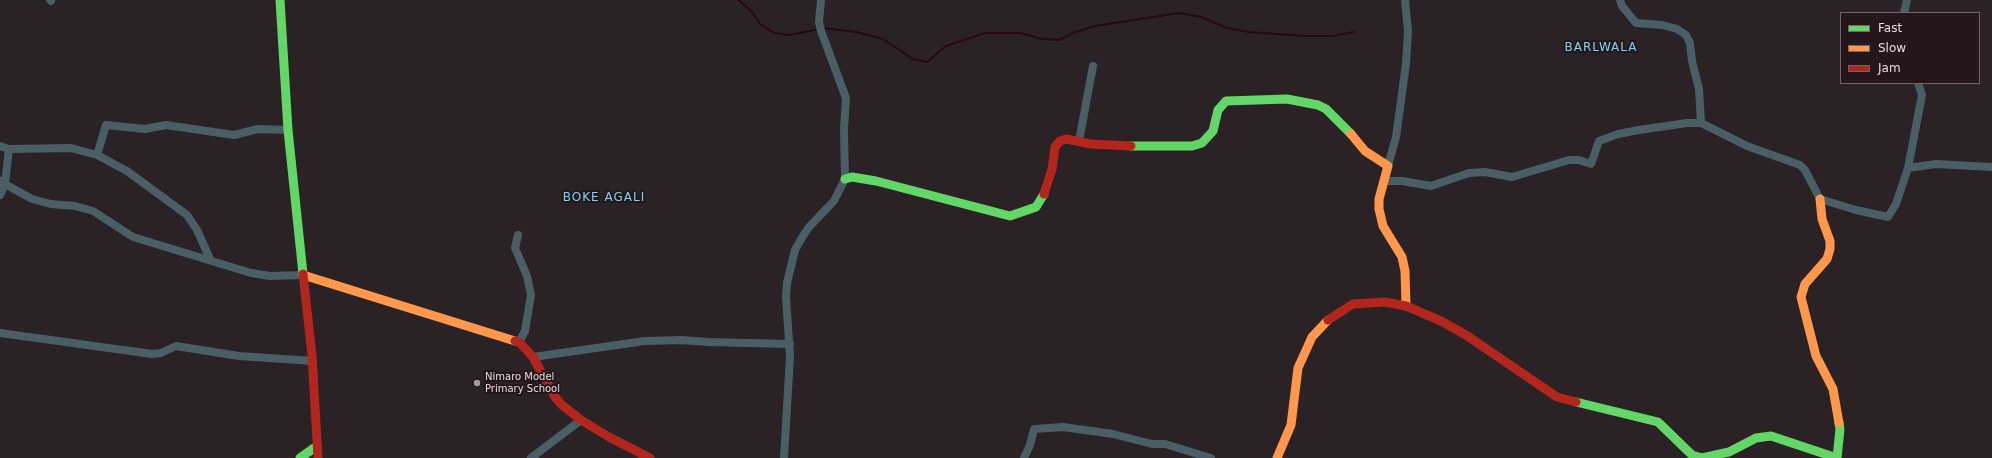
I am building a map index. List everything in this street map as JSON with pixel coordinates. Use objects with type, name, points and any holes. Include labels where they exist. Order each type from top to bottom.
[{"type":"street","points":[[280,0],[288,130],[313,361],[316,446],[318,458]]},
{"type":"street","points":[[784,458],[790,368],[790,344],[786,297],[796,250],[809,227],[834,202],[845,179],[844,129],[846,98],[820,26],[821,0]]},
{"type":"street","points":[[1405,0],[1408,30],[1406,64],[1396,137],[1379,199],[1380,220],[1402,257],[1405,271],[1406,306]]},
{"type":"street","points":[[1620,0],[1628,14],[1636,23],[1662,25],[1677,29],[1686,34],[1690,42],[1692,62],[1699,89],[1701,122]]},
{"type":"street","points":[[1904,12],[1907,0]]},
{"type":"street","points":[[1079,141],[1093,66]]},
{"type":"street","points":[[1820,198],[1856,210],[1888,217],[1896,204],[1908,168],[1922,95],[1918,84]]},
{"type":"street","points":[[845,179],[852,177],[876,181],[1010,216],[1036,207],[1042,199],[1052,169],[1055,147],[1060,141],[1066,139],[1124,146],[1192,146],[1202,143],[1213,131],[1218,110],[1226,101],[1286,99],[1318,105],[1326,109],[1353,136],[1365,151],[1388,166]]},
{"type":"street","points":[[1277,458],[1293,418],[1298,368],[1312,337],[1327,321],[1353,304],[1385,302],[1406,306],[1441,321],[1466,335],[1557,397],[1658,422],[1692,455],[1702,458],[1714,456],[1729,452],[1756,438],[1771,436],[1837,458],[1840,429],[1833,389],[1816,356],[1801,297],[1805,284],[1827,258],[1830,249],[1830,242],[1822,218],[1820,198],[1805,170],[1800,165],[1747,146],[1701,122],[1639,130],[1618,134],[1599,141],[1591,164],[1579,160],[1569,160],[1512,176],[1485,172],[1469,173],[1431,186],[1402,181],[1384,181]]},
{"type":"street","points":[[97,156],[106,125],[145,129],[166,125],[234,135],[258,129],[288,130]]},
{"type":"street","points":[[0,146],[9,149],[71,148],[97,156],[127,171],[187,215],[197,230],[210,260]]},
{"type":"street","points":[[0,195],[9,149]]},
{"type":"street","points":[[1908,168],[1936,164],[1992,167]]},
{"type":"street","points":[[2,182],[32,199],[51,204],[75,206],[93,211],[133,237],[183,254],[210,260],[251,273],[270,276],[303,275],[519,342],[533,357],[555,397],[581,420],[650,458]]},
{"type":"street","points":[[518,236],[515,248],[527,276],[531,295],[525,331],[519,342]]},
{"type":"street","points":[[0,333],[152,354],[161,353],[176,346],[239,356],[313,361]]},
{"type":"street","points":[[533,357],[645,341],[682,340],[790,344]]},
{"type":"street","points":[[531,458],[581,420]]},
{"type":"street","points":[[1024,458],[1030,445],[1034,429],[1063,427],[1113,434],[1152,444],[1165,444],[1211,458]]},
{"type":"street","points":[[300,458],[316,446]]},
{"type":"waterway","points":[[739,0],[753,13],[760,24],[774,33],[790,35],[819,29]]},
{"type":"waterway","points":[[823,28],[856,32],[883,39],[913,59],[927,62],[946,46],[985,33],[1020,33],[1042,39],[1059,40],[1073,33],[1095,26],[1179,13],[1201,17],[1227,28],[1249,32],[1306,36],[1333,36],[1354,32]]},
{"type":"traffic: fast","points":[[280,0],[288,130],[303,274]]},
{"type":"traffic: fast","points":[[1131,146],[1192,146],[1202,143],[1213,131],[1218,110],[1226,101],[1287,99],[1318,105],[1326,109],[1351,134]]},
{"type":"traffic: fast","points":[[845,179],[852,177],[876,181],[1010,216],[1036,207],[1044,194]]},
{"type":"traffic: fast","points":[[1576,402],[1658,422],[1692,455],[1702,458],[1729,452],[1756,438],[1771,436],[1837,458],[1840,429],[1839,423]]},
{"type":"traffic: fast","points":[[300,458],[317,446]]},
{"type":"traffic: slow","points":[[1351,134],[1365,151],[1388,166],[1379,199],[1379,209],[1383,226],[1402,257],[1405,271],[1406,306]]},
{"type":"traffic: slow","points":[[1820,199],[1822,219],[1830,241],[1830,249],[1827,259],[1805,284],[1801,297],[1816,356],[1833,389],[1839,423]]},
{"type":"traffic: slow","points":[[303,275],[515,341]]},
{"type":"traffic: slow","points":[[1277,458],[1291,425],[1298,368],[1312,337],[1328,320]]},
{"type":"traffic: jam","points":[[1044,194],[1052,169],[1055,147],[1060,141],[1066,139],[1091,144],[1131,146]]},
{"type":"traffic: jam","points":[[303,274],[312,355],[318,458]]},
{"type":"traffic: jam","points":[[1328,320],[1353,304],[1385,302],[1406,306],[1441,321],[1466,335],[1557,397],[1576,402]]},
{"type":"traffic: jam","points":[[515,341],[519,342],[533,357],[555,397],[562,405],[581,420],[609,437],[650,458]]},
{"type":"place","name":"Nimaro Model Primary School","points":[[477,383]]},
{"type":"district","name":"BARLWALA","points":[[1601,48]]},
{"type":"district","name":"BOKE AGALI","points":[[604,198]]}]
